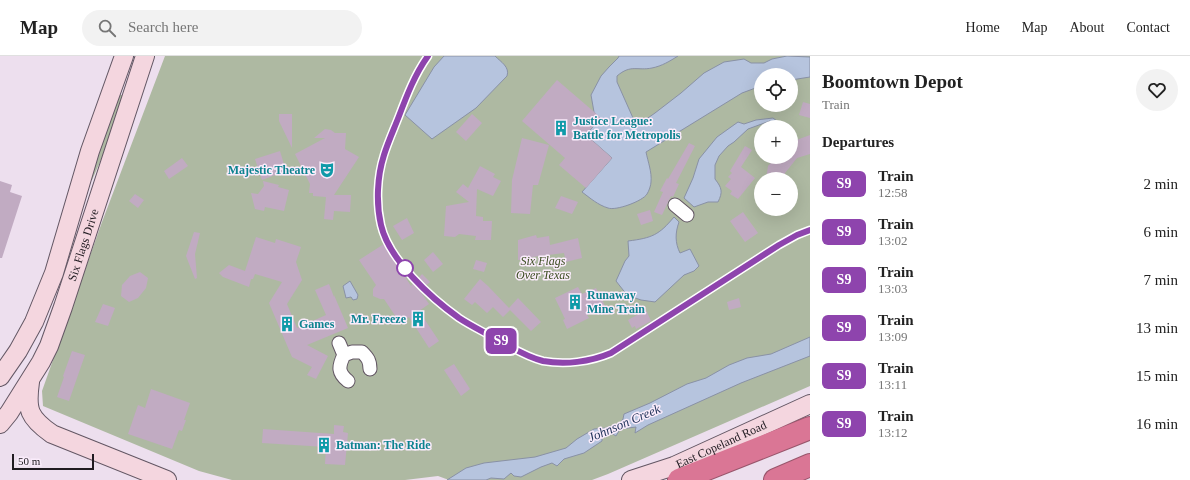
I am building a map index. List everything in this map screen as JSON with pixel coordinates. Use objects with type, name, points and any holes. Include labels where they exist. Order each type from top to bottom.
[{"type":"highway","points":[[676,473],[810,428]]},
{"type":"highway","points":[[775,480],[810,465]]},
{"type":"street","points":[[122,61],[143,64]]},
{"type":"street","name":"Six Flags Drive","points":[[0,377],[18,351],[34,322],[52,278],[90,151],[122,61]]},
{"type":"street","name":"Six Flags Drive","points":[[0,424],[9,413],[30,380],[49,346],[143,64]]},
{"type":"street","points":[[675,206],[687,215]]},
{"type":"street","points":[[339,343],[344,355]]},
{"type":"street","points":[[348,381],[342,376],[340,369],[341,361],[344,355],[352,352],[362,352],[370,363],[370,369]]},
{"type":"street","points":[[30,380],[28,397],[30,411],[40,426],[52,434],[167,480]]},
{"type":"street","name":"East Copeland Road","points":[[631,480],[676,473],[810,404]]},
{"type":"street","points":[[649,480],[676,473]]},
{"type":"green space","name":"Six Flags Over Texas","points":[[165,56],[810,56],[810,386],[592,480],[449,480],[438,476],[405,480],[232,480],[199,471],[43,406],[42,391],[102,222]]},
{"type":"green space","points":[[116,93],[124,96],[104,153],[92,180],[87,178]]},
{"type":"water","points":[[444,56],[495,56],[506,67],[508,73],[507,76],[476,108],[432,139],[405,115],[434,67]]},
{"type":"water","points":[[619,56],[678,56],[659,66],[647,69],[630,69],[617,76],[617,82],[637,127],[704,73],[724,62],[744,59],[751,63],[764,63],[772,59],[787,56],[810,57],[810,77],[798,79],[798,68],[754,68],[754,89],[742,93],[646,152],[651,178],[651,183],[647,194],[640,200],[623,207],[612,209],[601,205],[582,192],[612,158],[586,135],[600,118],[594,112],[591,95],[601,76]]},
{"type":"water","points":[[773,118],[776,120],[756,120]]},
{"type":"water","points":[[754,121],[754,127],[748,129],[728,146],[719,156],[715,165],[715,179],[721,190],[721,195],[718,202],[708,202],[694,207],[684,198],[693,178],[699,159],[717,137],[738,122],[744,124]]},
{"type":"water","points":[[674,217],[679,222],[676,238],[680,253],[690,249],[699,266],[694,271],[684,275],[655,302],[641,300],[627,295],[616,281],[625,261],[629,256],[628,241],[643,239],[654,235],[664,228]]},
{"type":"water","points":[[350,281],[358,295],[357,299],[353,300],[351,297],[346,298],[343,286]]},
{"type":"water","name":"Johnson Creek","points":[[810,337],[810,356],[741,383],[648,425],[635,433],[636,427],[620,429],[616,436],[611,433],[602,434],[602,441],[584,453],[564,459],[557,466],[552,463],[521,477],[514,476],[511,473],[504,479],[491,478],[486,480],[447,480],[466,468],[484,463],[535,457],[566,448],[577,439],[594,429],[606,428],[620,423],[624,414],[650,403],[687,384],[706,378],[729,365],[747,358],[771,354]]},
{"type":"building","name":"Justice League: Battle for Metropolis","points":[[557,80],[600,117],[586,135],[612,158],[586,188],[559,165],[565,158],[522,121]]},
{"type":"building","points":[[803,102],[810,104],[810,118],[799,115]]},
{"type":"building","points":[[279,114],[292,114],[292,148],[279,121]]},
{"type":"building","points":[[472,114],[482,123],[466,141],[456,132]]},
{"type":"building","name":"Majestic Theatre","points":[[325,129],[331,130],[335,133],[346,133],[345,149],[359,157],[334,195],[351,195],[350,212],[334,211],[333,220],[324,219],[326,197],[313,196],[313,193],[309,193],[310,184],[295,154],[325,138],[314,138]]},
{"type":"building","points":[[810,135],[810,154],[798,158],[798,139]]},
{"type":"building","points":[[522,138],[549,145],[538,185],[533,185],[530,214],[511,213],[512,180]]},
{"type":"building","points":[[689,143],[695,146],[676,183],[679,184],[673,197],[671,196],[662,215],[654,212],[663,192],[660,191]]},
{"type":"building","points":[[745,146],[752,150],[741,167],[754,177],[754,179],[738,199],[730,194],[732,191],[725,186],[731,179],[728,177],[732,173],[730,171]]},
{"type":"building","points":[[280,151],[286,171],[262,180],[255,159]]},
{"type":"building","points":[[182,158],[188,166],[169,179],[164,171]]},
{"type":"building","points":[[770,164],[792,164],[786,172],[767,172]]},
{"type":"building","points":[[480,166],[495,174],[493,177],[501,181],[493,196],[477,189],[476,216],[483,217],[483,221],[492,221],[491,240],[475,240],[476,236],[459,234],[455,237],[444,236],[446,206],[469,202],[456,192],[463,184],[468,188]]},
{"type":"building","points":[[0,181],[12,185],[10,192],[22,196],[2,258],[0,258]]},
{"type":"building","points":[[263,181],[279,185],[278,187],[289,190],[284,211],[265,207],[264,211],[255,209],[251,193],[258,194],[264,186]]},
{"type":"building","points":[[135,194],[144,200],[138,208],[129,201]]},
{"type":"building","points":[[561,196],[578,202],[572,214],[555,208]]},
{"type":"building","points":[[650,210],[653,221],[641,225],[637,214]]},
{"type":"building","points":[[743,212],[758,233],[745,242],[730,221]]},
{"type":"building","points":[[407,218],[414,233],[402,240],[393,226]]},
{"type":"building","points":[[194,232],[200,233],[195,254],[197,278],[195,279],[186,256]]},
{"type":"building","points":[[536,235],[537,238],[549,236],[550,245],[578,238],[582,258],[566,262],[564,253],[518,260],[518,240]]},
{"type":"building","points":[[256,237],[275,243],[276,239],[301,247],[296,262],[302,280],[287,304],[297,328],[326,315],[315,290],[329,284],[348,328],[307,345],[328,356],[316,379],[307,375],[312,367],[292,357],[269,303],[282,282],[255,274],[253,279],[251,279],[249,287],[223,277],[219,273],[229,265],[245,271]]},
{"type":"building","name":"Mr. Freeze","points":[[384,244],[411,286],[422,274],[430,282],[420,291],[429,304],[419,311],[439,341],[429,348],[409,317],[400,323],[384,299],[373,296],[373,289],[376,285],[359,260]]},
{"type":"building","points":[[433,252],[443,264],[433,272],[424,260]]},
{"type":"building","points":[[476,260],[487,263],[484,272],[473,269]]},
{"type":"building","points":[[140,272],[148,278],[146,288],[138,298],[129,302],[121,296],[122,285],[130,276]]},
{"type":"building","points":[[480,279],[509,308],[518,298],[541,322],[531,331],[510,310],[503,317],[493,307],[487,313],[475,302],[472,305],[464,299]]},
{"type":"building","name":"Runaway Mine Train","points":[[578,287],[582,294],[596,288],[605,306],[587,315],[589,318],[567,329],[563,320],[565,319],[555,298]]},
{"type":"building","points":[[739,298],[741,307],[729,310],[727,302]]},
{"type":"building","points":[[103,304],[115,308],[108,326],[95,322]]},
{"type":"building","points":[[646,310],[651,321],[636,329],[635,326],[632,328],[628,320]]},
{"type":"building","points":[[72,351],[85,355],[69,401],[57,397]]},
{"type":"building","points":[[454,364],[470,389],[461,396],[444,370]]},
{"type":"building","points":[[151,389],[190,403],[182,431],[179,430],[172,449],[128,434],[138,405],[145,408]]},
{"type":"building","name":"Batman: The Ride","points":[[334,425],[344,426],[343,432],[348,433],[345,465],[325,464],[326,447],[262,443],[263,429],[334,434]]},
{"type":"railway","points":[[428,56],[412,85],[389,140],[382,163],[378,190],[378,207],[385,238],[392,251],[412,277],[448,310],[464,321],[525,354],[543,361],[569,363],[595,359],[611,353],[779,245],[810,230]]},
{"type":"train","name":"S9","points":[[428,56],[410,88],[388,143],[380,170],[378,207],[387,244],[403,266],[425,290],[450,311],[519,352],[532,358],[553,362],[576,362],[603,357],[620,348],[779,245],[810,230]]},
{"type":"place","name":"Justice League: Battle for Metropolis","points":[[561,128]]},
{"type":"place","name":"Majestic Theatre","points":[[327,170]]},
{"type":"place","name":"Runaway Mine Train","points":[[575,302]]},
{"type":"place","name":"Mr. Freeze","points":[[418,319]]},
{"type":"place","name":"Games","points":[[287,324]]},
{"type":"place","name":"Batman: The Ride","points":[[324,445]]}]
